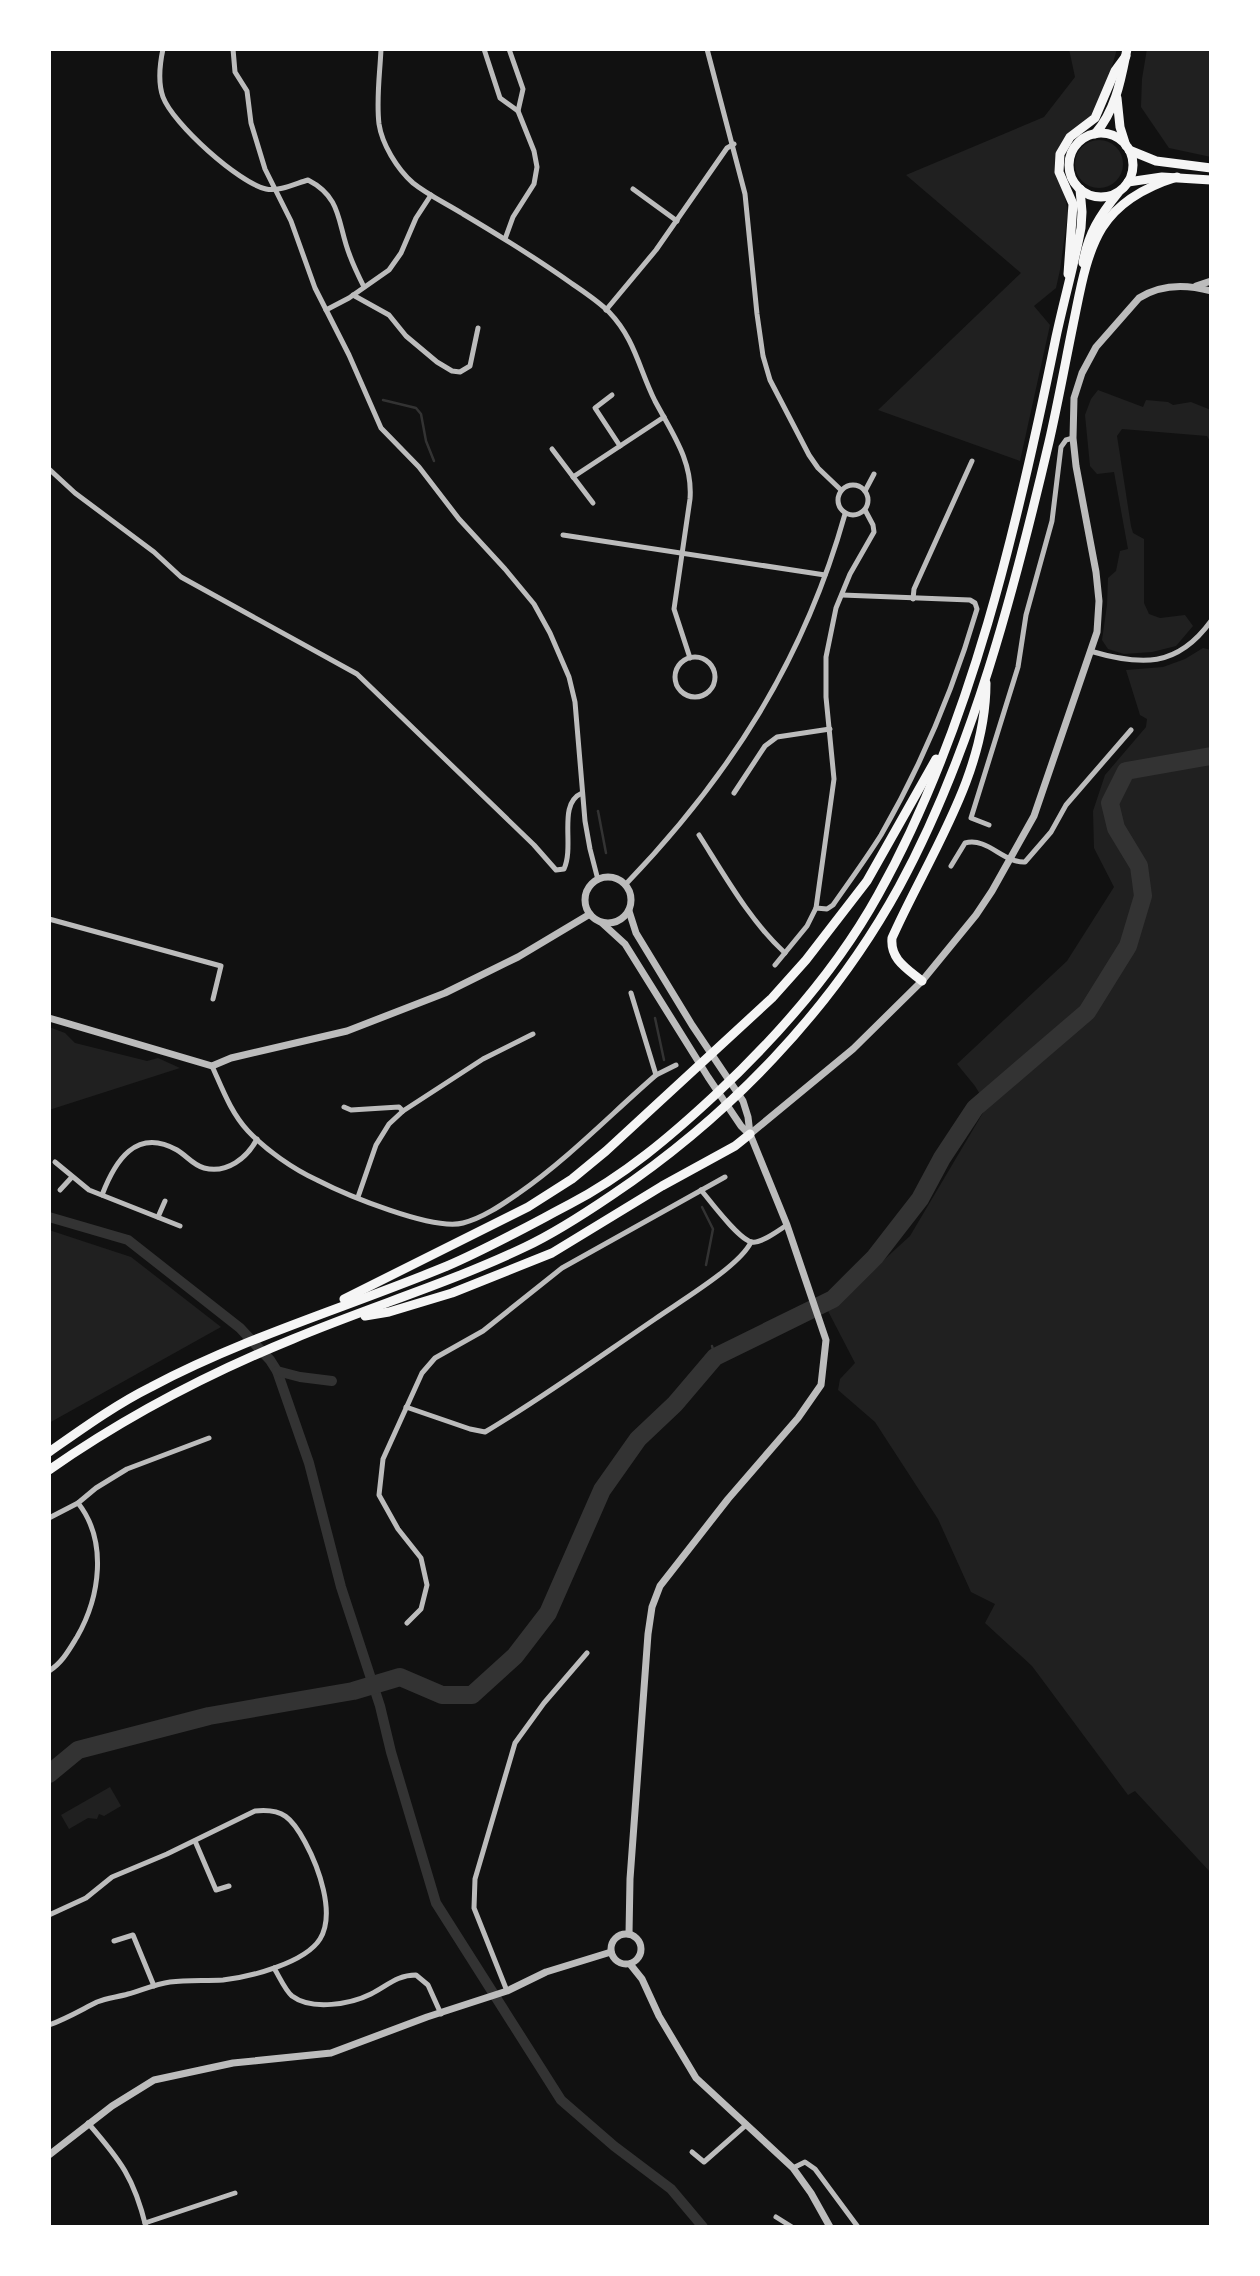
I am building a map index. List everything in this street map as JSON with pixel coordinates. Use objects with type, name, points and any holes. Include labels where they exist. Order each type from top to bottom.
[{"type":"main road","points":[[1121,190],[1102,195],[1080,189],[1071,177],[1070,157],[1077,144],[1095,134],[1107,119],[1117,96],[1126,53]]},
{"type":"main road","points":[[1068,279],[1073,204],[1059,173],[1059,159],[1062,148],[1070,137],[1090,122],[1099,111],[1115,71],[1126,53]]},
{"type":"main road","points":[[1083,279],[1084,257],[1092,228],[1128,182],[1134,163],[1120,127],[1117,96]]},
{"type":"main road","points":[[1095,134],[1112,137],[1156,161],[1211,169]]},
{"type":"main road","points":[[1128,182],[1152,177],[1211,180]]},
{"type":"main road","points":[[49,1470],[142,1411],[243,1360],[527,1247],[584,1213],[661,1161],[702,1127],[794,1036],[844,974],[898,889],[935,812],[964,740],[986,674],[1042,472],[1083,279],[1095,242],[1115,212],[1151,187],[1177,177]]},
{"type":"main road","points":[[49,1452],[150,1387],[292,1324],[449,1265],[576,1201],[636,1161],[692,1116],[746,1066],[810,995],[842,952],[877,897],[906,841],[953,729],[1019,506],[1068,279],[1074,263],[1082,220],[1080,189]]},
{"type":"main road","points":[[922,981],[895,958],[892,938],[962,792],[986,702],[986,674]]},
{"type":"main road","points":[[292,1324],[528,1207],[572,1179],[606,1151],[772,998],[837,922],[880,859],[953,729]]},
{"type":"main road","points":[[347,1319],[389,1312],[452,1293],[552,1253],[662,1186],[735,1146],[750,1134]]},
{"type":"street","points":[[163,49],[160,64],[163,96],[174,117],[230,169],[266,189],[274,190],[309,180],[322,187],[332,198],[349,255],[364,287]]},
{"type":"street","points":[[233,49],[235,72],[247,91],[254,135],[274,190],[291,221],[315,288],[349,355],[381,428],[419,467],[534,604],[550,633],[569,677],[575,702],[582,793],[590,849],[598,880]]},
{"type":"street","points":[[381,49],[379,126],[398,166],[412,182],[431,195],[548,266],[607,310],[625,330],[651,392],[688,466],[691,484],[674,612],[690,658]]},
{"type":"street","points":[[484,49],[500,98],[518,111],[534,151],[537,167],[534,184],[513,217],[505,239]]},
{"type":"street","points":[[509,49],[523,89],[518,111]]},
{"type":"street","points":[[708,49],[746,194],[757,314],[763,356],[770,380],[809,455],[818,468],[841,490]]},
{"type":"street","points":[[607,310],[656,250],[727,148],[734,144]]},
{"type":"street","points":[[633,189],[677,220]]},
{"type":"street","points":[[326,310],[389,270],[401,254],[416,218],[431,195]]},
{"type":"street","points":[[750,1134],[853,1049],[922,981],[976,915],[1012,859],[1034,816],[1097,632],[1096,572],[1073,439],[1074,398],[1082,373],[1096,347],[1131,306],[1147,293],[1211,281]]},
{"type":"street","points":[[1195,286],[1211,291]]},
{"type":"street","points":[[353,295],[389,315],[406,336],[452,371],[460,372],[470,366],[478,328]]},
{"type":"street","points":[[612,395],[595,408],[620,446]]},
{"type":"street","points":[[573,477],[664,417]]},
{"type":"street","points":[[989,825],[971,818],[1018,667],[1026,615],[1052,522],[1061,447],[1066,440],[1073,439]]},
{"type":"street","points":[[552,449],[593,503]]},
{"type":"street","points":[[913,599],[914,589],[972,461]]},
{"type":"street","points":[[49,469],[75,493],[154,552],[181,577],[357,674],[498,809],[556,870],[564,869],[569,858],[568,807],[574,797],[582,793]]},
{"type":"street","points":[[865,491],[874,474]]},
{"type":"street","points":[[851,485],[861,487],[868,500],[865,510],[856,516],[845,514],[837,503],[841,490],[851,485]]},
{"type":"street","points":[[775,965],[807,926],[816,908],[834,779],[824,671],[831,630],[842,595],[850,574],[874,533],[865,510]]},
{"type":"street","points":[[625,885],[681,825],[723,772],[758,718],[806,627],[845,514]]},
{"type":"street","points":[[563,535],[825,575]]},
{"type":"street","points":[[816,908],[827,909],[833,905],[879,837],[908,786],[964,657],[977,609],[970,600],[842,595]]},
{"type":"street","points":[[1090,651],[1116,659],[1160,659],[1177,654],[1191,645],[1211,621]]},
{"type":"street","points":[[690,658],[703,659],[715,674],[713,686],[703,695],[684,694],[676,684],[676,671],[684,660],[690,658]]},
{"type":"street","points":[[734,793],[765,746],[777,737],[830,729]]},
{"type":"street","points":[[951,866],[965,843],[973,841],[1025,862],[1051,832],[1066,805],[1130,730]]},
{"type":"street","points":[[699,835],[747,909],[785,953]]},
{"type":"street","points":[[629,1934],[630,1879],[652,1607],[660,1586],[698,1536],[762,1462],[821,1385],[827,1340],[787,1225],[750,1134],[743,1101],[636,933],[629,911],[631,898],[625,885],[610,877],[598,880],[592,884],[586,897],[590,914],[625,944],[699,1064],[741,1126],[750,1134]]},
{"type":"street","points":[[602,923],[621,920],[629,911]]},
{"type":"street","points":[[49,1018],[212,1066],[231,1058],[348,1031],[445,993],[518,957],[590,914]]},
{"type":"street","points":[[49,919],[221,966],[213,999]]},
{"type":"street","points":[[631,993],[639,1005],[656,1075]]},
{"type":"street","points":[[358,1197],[376,1145],[403,1111],[483,1059],[533,1034]]},
{"type":"street","points":[[212,1066],[234,1111],[248,1131],[315,1180],[436,1223],[463,1223],[505,1203],[552,1169],[656,1075],[676,1065]]},
{"type":"street","points":[[344,1107],[351,1110],[399,1107],[403,1111]]},
{"type":"street","points":[[102,1195],[116,1165],[122,1157],[138,1146],[158,1143],[166,1145],[195,1164],[213,1169],[224,1168],[239,1161],[257,1139]]},
{"type":"street","points":[[55,1162],[89,1190],[180,1226]]},
{"type":"street","points":[[60,1190],[72,1177]]},
{"type":"street","points":[[407,1623],[421,1609],[426,1585],[421,1558],[398,1529],[379,1495],[383,1460],[422,1373],[435,1357],[483,1331],[562,1269],[725,1177]]},
{"type":"street","points":[[702,1190],[741,1236],[751,1242],[787,1225]]},
{"type":"street","points":[[158,1217],[165,1201]]},
{"type":"street","points":[[406,1407],[485,1432],[701,1287],[743,1254],[751,1242]]},
{"type":"street","points":[[49,1518],[78,1503],[127,1469],[209,1438]]},
{"type":"street","points":[[49,1671],[65,1656],[74,1642],[90,1613],[95,1596],[98,1561],[87,1514],[78,1503]]},
{"type":"street","points":[[507,1991],[474,1908],[475,1879],[515,1743],[544,1703],[587,1653]]},
{"type":"street","points":[[49,1915],[86,1898],[113,1877],[255,1811],[271,1810],[282,1813],[291,1820],[304,1840],[321,1880],[326,1902],[326,1924],[321,1938],[312,1948],[274,1968],[226,1980],[168,1982],[100,2000],[49,2025]]},
{"type":"street","points":[[195,1841],[216,1890],[229,1886]]},
{"type":"street","points":[[623,1934],[629,1934],[641,1946],[639,1957],[630,1964],[615,1960],[611,1952],[613,1941],[623,1934]]},
{"type":"street","points":[[114,1941],[133,1935],[155,1986]]},
{"type":"street","points":[[49,2155],[88,2123],[154,2080],[233,2063],[331,2053],[507,1991],[546,1972],[611,1952]]},
{"type":"street","points":[[630,1964],[642,1979],[659,2016],[696,2078],[793,2168],[830,2227]]},
{"type":"street","points":[[274,1968],[292,1996],[317,2005],[349,2002],[370,1995],[397,1978],[415,1975],[429,1985],[440,2014]]},
{"type":"street","points":[[88,2123],[126,2170],[138,2194],[146,2225],[235,2193]]},
{"type":"street","points":[[692,2152],[704,2162],[746,2125]]},
{"type":"street","points":[[793,2168],[805,2162],[815,2169],[858,2227]]},
{"type":"street","points":[[776,2217],[792,2227]]},
{"type":"shaded area","points":[[1069,49],[1117,49],[1099,111],[1066,142],[1061,178],[1068,212],[1060,270],[1056,288],[1034,306],[1050,325],[1020,461],[878,410],[1021,273],[906,175],[1044,117],[1075,77]]},
{"type":"shaded area","points":[[1147,49],[1211,49],[1211,157],[1169,148],[1141,107]]},
{"type":"shaded area","points":[[1099,140],[1116,147],[1123,164],[1116,181],[1099,188],[1082,181],[1075,164],[1082,147]]},
{"type":"shaded area","points":[[1098,390],[1143,407],[1146,400],[1173,405],[1191,402],[1211,410],[1211,443],[1207,436],[1122,429],[1117,436],[1131,526],[1133,533],[1144,539],[1144,603],[1149,614],[1160,618],[1185,615],[1193,626],[1176,646],[1152,652],[1124,654],[1108,649],[1102,640],[1108,578],[1116,571],[1120,551],[1128,549],[1114,472],[1097,474],[1090,466],[1085,415]]},
{"type":"shaded area","points":[[1203,648],[1211,650],[1211,1873],[1135,1791],[1128,1795],[1032,1666],[985,1623],[995,1604],[971,1592],[938,1519],[875,1422],[838,1390],[840,1379],[855,1363],[828,1311],[910,1236],[987,1106],[957,1064],[1067,961],[1114,887],[1094,848],[1093,811],[1105,775],[1146,727],[1147,719],[1140,715],[1126,670],[1163,667],[1185,659]]},
{"type":"shaded area","points":[[49,1027],[65,1033],[75,1043],[147,1061],[158,1058],[180,1068],[49,1110]]},
{"type":"shaded area","points":[[49,1230],[131,1257],[221,1327],[49,1423]]},
{"type":"shaded area","points":[[110,1787],[121,1806],[104,1816],[99,1814],[97,1819],[88,1818],[69,1829],[61,1815]]},
{"type":"waterway","points":[[383,400],[416,408],[421,414],[426,441],[434,461]]},
{"type":"waterway","points":[[49,1774],[78,1750],[209,1716],[353,1691],[400,1677],[442,1695],[472,1695],[515,1656],[548,1613],[602,1490],[638,1439],[675,1404],[715,1357],[833,1299],[875,1257],[920,1199],[942,1158],[975,1108],[1087,1012],[1128,946],[1143,896],[1139,866],[1116,828],[1110,803],[1126,771],[1211,756]]},
{"type":"waterway","points":[[598,811],[606,853]]},
{"type":"waterway","points":[[655,1018],[664,1060]]},
{"type":"waterway","points":[[702,1207],[713,1229],[706,1265]]},
{"type":"waterway","points":[[49,1217],[128,1240],[240,1328],[270,1360],[277,1371],[309,1463],[341,1587],[380,1706],[436,1903],[561,2100],[614,2146],[671,2189],[703,2227]]},
{"type":"waterway","points":[[712,1346],[715,1357]]},
{"type":"waterway","points":[[277,1371],[332,1381]]}]
